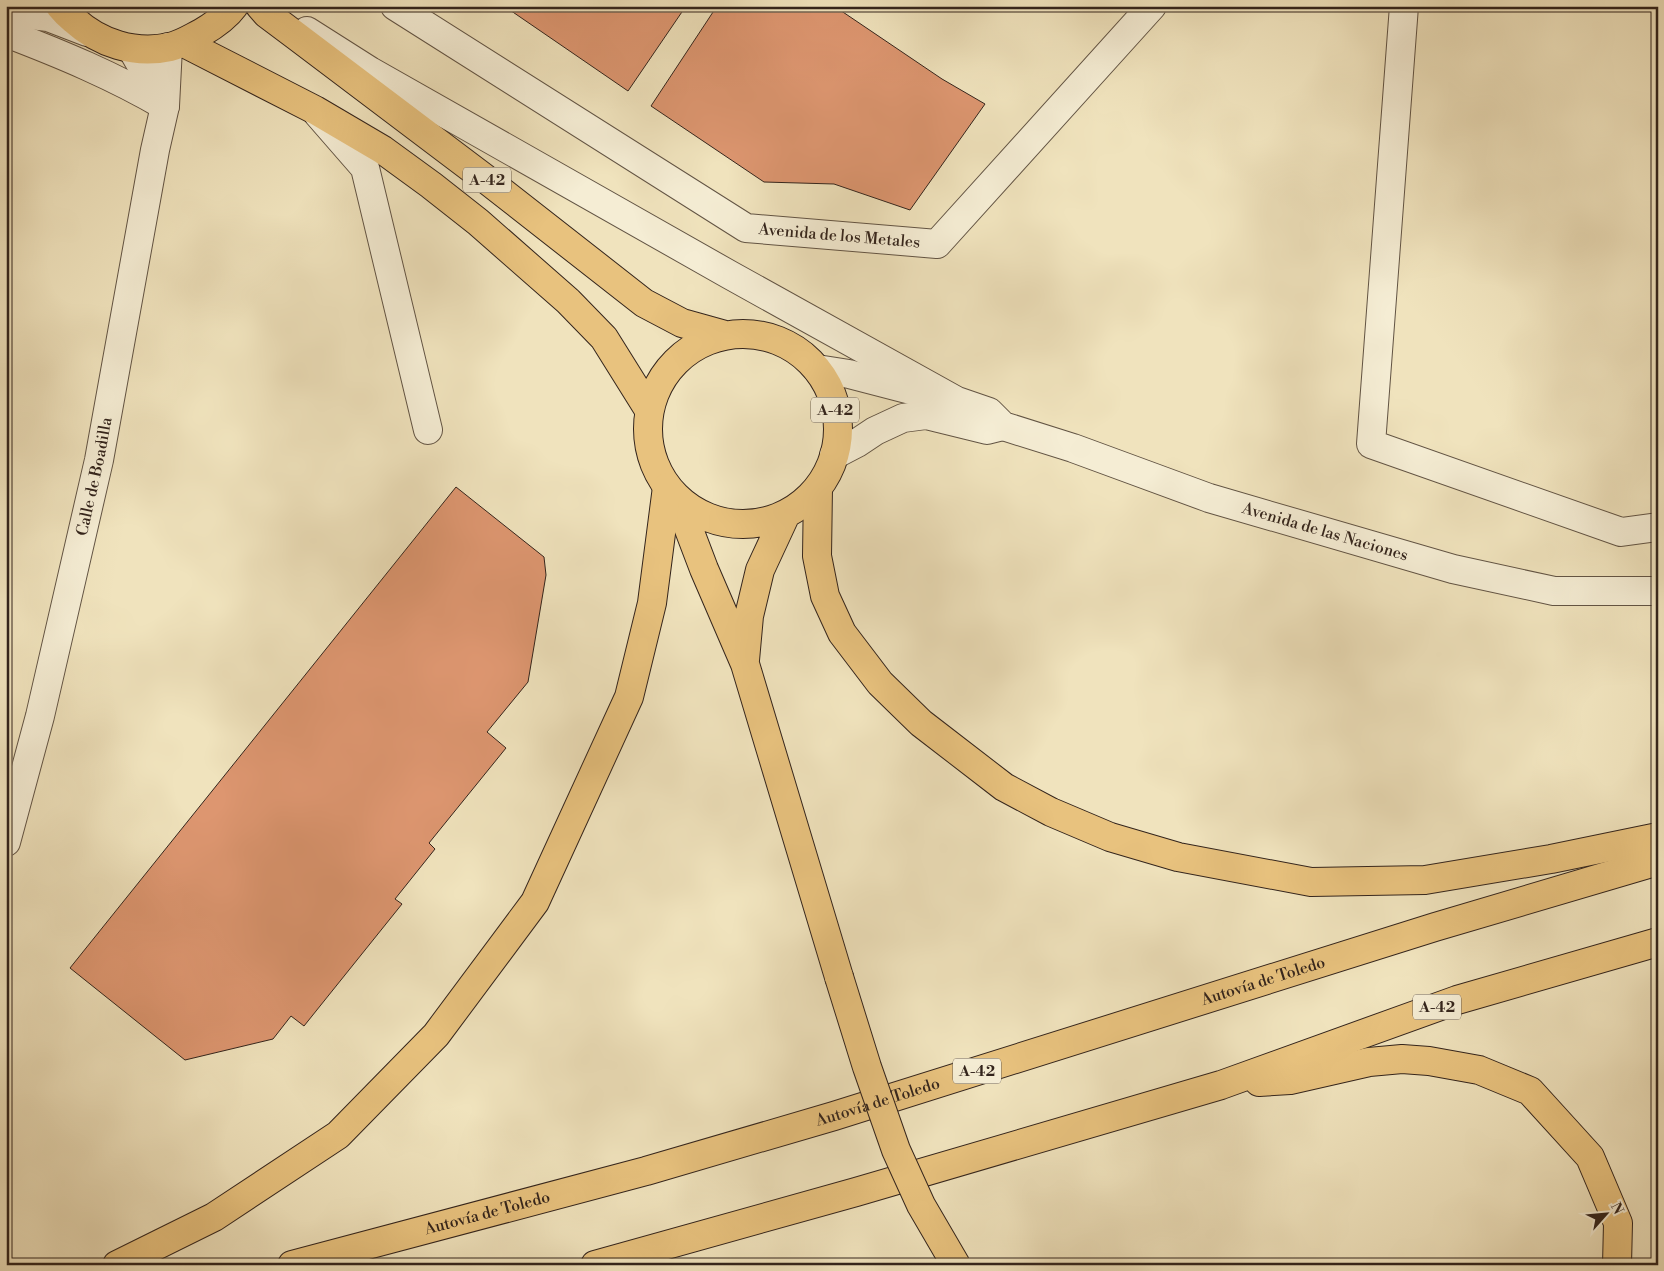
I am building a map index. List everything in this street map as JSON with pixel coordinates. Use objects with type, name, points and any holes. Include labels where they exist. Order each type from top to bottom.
[{"type":"main road","name":"A-42","points":[[60,6],[87,32],[108,43],[132,48],[176,45],[210,28],[230,12],[234,6]]},
{"type":"main road","name":"A-42","points":[[260,6],[281,25],[487,180],[644,303],[682,323],[725,335]]},
{"type":"main road","name":"A-42","points":[[176,45],[314,110],[382,150],[431,185],[534,270],[604,338],[649,410]]},
{"type":"main road","name":"A-42","points":[[749,334],[772,338],[797,350],[817,369],[831,391],[838,425],[834,455],[818,488],[803,503],[786,514],[757,524],[727,523],[708,518],[692,510],[672,493],[654,464],[648,437],[649,410],[658,384],[675,361],[698,344],[725,335],[749,334]]},
{"type":"main road","points":[[818,488],[817,556],[825,596],[842,633],[880,683],[921,722],[1004,787],[1051,812],[1110,836],[1178,857],[1311,882],[1425,880],[1551,859],[1658,837]]},
{"type":"main road","points":[[672,493],[745,664],[839,977],[867,1067],[896,1150],[921,1205],[956,1265]]},
{"type":"main road","points":[[117,1265],[214,1217],[338,1135],[436,1034],[535,902],[629,697],[652,603],[672,493]]},
{"type":"main road","points":[[745,664],[749,616],[760,570],[786,514]]},
{"type":"main road","name":"Autovía de Toledo","points":[[292,1265],[646,1171],[834,1116],[1435,926],[1658,861]]},
{"type":"main road","name":"A-42","points":[[595,1265],[856,1192],[1221,1085],[1457,1000],[1658,942]]},
{"type":"main road","points":[[1221,1085],[1290,1080],[1370,1062],[1402,1059],[1429,1061],[1479,1070],[1530,1091],[1590,1157],[1618,1223],[1617,1265]]},
{"type":"street","points":[[269,6],[370,71],[956,401]]},
{"type":"street","name":"Avenida de los Metales","points":[[395,6],[746,228],[938,244],[1152,6]]},
{"type":"street","points":[[1404,6],[1371,444],[1621,532],[1658,527]]},
{"type":"street","points":[[6,12],[48,17],[87,32]]},
{"type":"street","points":[[6,33],[66,56],[136,89],[165,106]]},
{"type":"street","name":"Calle de Boadilla","points":[[6,842],[40,716],[99,460],[176,45]]},
{"type":"street","points":[[132,48],[165,106]]},
{"type":"street","points":[[314,110],[365,168],[428,430]]},
{"type":"street","points":[[817,369],[849,374],[956,401],[989,412],[1003,426]]},
{"type":"street","points":[[834,455],[875,431],[903,418],[926,414],[987,430],[1003,426]]},
{"type":"street","name":"Avenida de las Naciones","points":[[1003,426],[1072,448],[1209,498],[1453,569],[1554,591],[1658,591]]},
{"type":"building","points":[[504,6],[686,6],[628,91]]},
{"type":"building","points":[[717,6],[834,6],[942,79],[985,104],[910,210],[834,184],[764,182],[651,106]]},
{"type":"building","points":[[456,487],[544,557],[546,575],[528,682],[487,732],[506,748],[429,843],[435,849],[395,899],[402,904],[304,1026],[291,1016],[273,1039],[185,1060],[70,968]]}]
